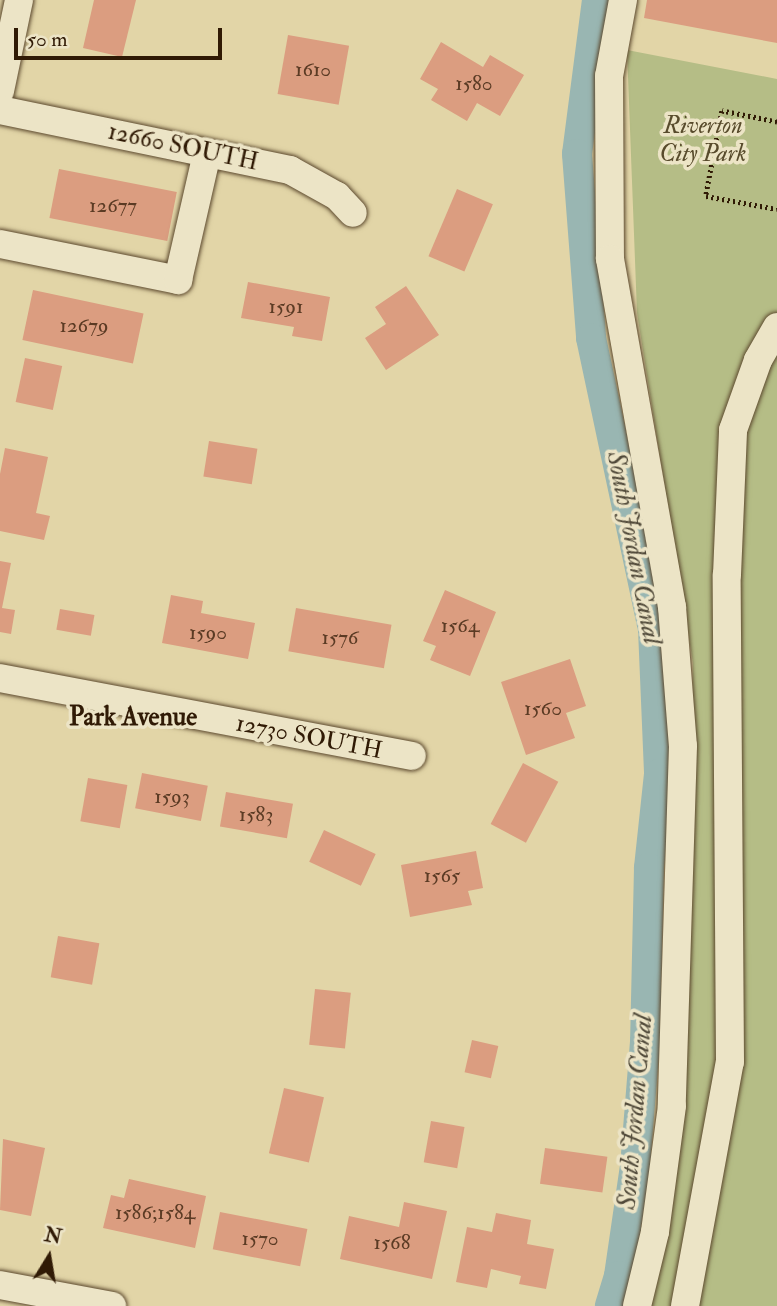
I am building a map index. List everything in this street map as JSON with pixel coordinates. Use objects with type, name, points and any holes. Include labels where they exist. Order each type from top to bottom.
[{"type":"street","points":[[0,91],[4,50],[19,0]]},
{"type":"street","points":[[623,0],[609,76],[610,259],[672,607],[683,746],[671,1106],[655,1232],[637,1306]]},
{"type":"street","name":"12660 SOUTH","points":[[0,110],[290,170],[337,196],[352,213]]},
{"type":"street","points":[[0,244],[178,280],[207,153]]},
{"type":"street","points":[[685,1306],[730,1062],[727,575],[733,430],[758,360],[777,327]]},
{"type":"street","name":"12730 SOUTH","points":[[0,678],[412,756]]},
{"type":"street","points":[[0,1285],[112,1306]]},
{"type":"path","points":[[777,122],[722,111],[706,195],[777,209]]},
{"type":"green space","name":"Riverton City Park","points":[[627,50],[777,79],[777,1306],[650,1306],[686,1040],[693,663],[637,313]]},
{"type":"building","points":[[94,0],[136,0],[122,57],[83,48]]},
{"type":"building","points":[[647,0],[777,0],[777,43],[644,18]]},
{"type":"building","points":[[288,35],[349,46],[339,105],[278,94]]},
{"type":"building","points":[[441,42],[483,67],[490,55],[524,75],[500,116],[477,103],[467,121],[431,100],[438,89],[420,79]]},
{"type":"building","points":[[59,169],[177,192],[167,241],[49,218]]},
{"type":"building","points":[[457,189],[493,204],[464,271],[428,256]]},
{"type":"building","points":[[248,282],[330,297],[322,341],[292,336],[294,327],[241,318]]},
{"type":"building","points":[[406,286],[439,335],[386,370],[365,338],[386,324],[375,307]]},
{"type":"building","points":[[33,290],[144,313],[133,363],[22,340]]},
{"type":"building","points":[[25,358],[62,366],[53,410],[16,402]]},
{"type":"building","points":[[209,441],[257,449],[252,484],[203,477]]},
{"type":"building","points":[[5,448],[48,457],[36,513],[50,516],[44,540],[0,531],[0,474]]},
{"type":"building","points":[[0,561],[11,563],[2,608],[15,610],[11,634],[0,632]]},
{"type":"building","points":[[445,590],[496,612],[470,676],[430,660],[436,646],[423,641]]},
{"type":"building","points":[[171,595],[203,601],[201,613],[255,623],[248,659],[162,643]]},
{"type":"building","points":[[296,608],[392,625],[384,668],[288,651]]},
{"type":"building","points":[[60,609],[94,615],[91,636],[56,630]]},
{"type":"building","points":[[570,659],[586,706],[566,713],[575,738],[526,755],[501,682]]},
{"type":"building","points":[[523,763],[558,782],[526,843],[491,824]]},
{"type":"building","points":[[142,773],[208,786],[201,821],[135,808]]},
{"type":"building","points":[[88,778],[127,785],[120,828],[80,821]]},
{"type":"building","points":[[226,792],[293,804],[287,838],[220,826]]},
{"type":"building","points":[[324,830],[376,854],[361,886],[309,862]]},
{"type":"building","points":[[476,851],[483,888],[468,891],[472,905],[410,917],[401,865]]},
{"type":"building","points":[[58,936],[99,943],[92,985],[51,977]]},
{"type":"building","points":[[315,989],[351,993],[345,1048],[309,1045]]},
{"type":"building","points":[[472,1040],[498,1046],[491,1078],[465,1072]]},
{"type":"building","points":[[284,1088],[324,1097],[309,1163],[269,1153]]},
{"type":"building","points":[[431,1121],[464,1127],[457,1168],[424,1162]]},
{"type":"building","points":[[3,1139],[45,1148],[31,1216],[0,1210]]},
{"type":"building","points":[[545,1148],[607,1157],[602,1192],[540,1184]]},
{"type":"building","points":[[129,1179],[206,1196],[195,1248],[103,1228],[111,1195],[124,1198]]},
{"type":"building","points":[[404,1202],[447,1211],[432,1279],[340,1259],[349,1216],[399,1227]]},
{"type":"building","points":[[220,1212],[307,1229],[300,1266],[213,1249]]},
{"type":"building","points":[[496,1213],[531,1220],[527,1244],[554,1249],[546,1289],[519,1284],[521,1276],[491,1269],[487,1288],[456,1282],[467,1227],[492,1232]]},
{"type":"waterway","name":"South Jordan Canal","points":[[597,0],[577,154],[591,338],[653,629],[659,774],[649,868],[645,1042],[635,1166],[619,1276],[610,1306]]},
{"type":"district","name":"Park Avenue","points":[[133,718]]}]
